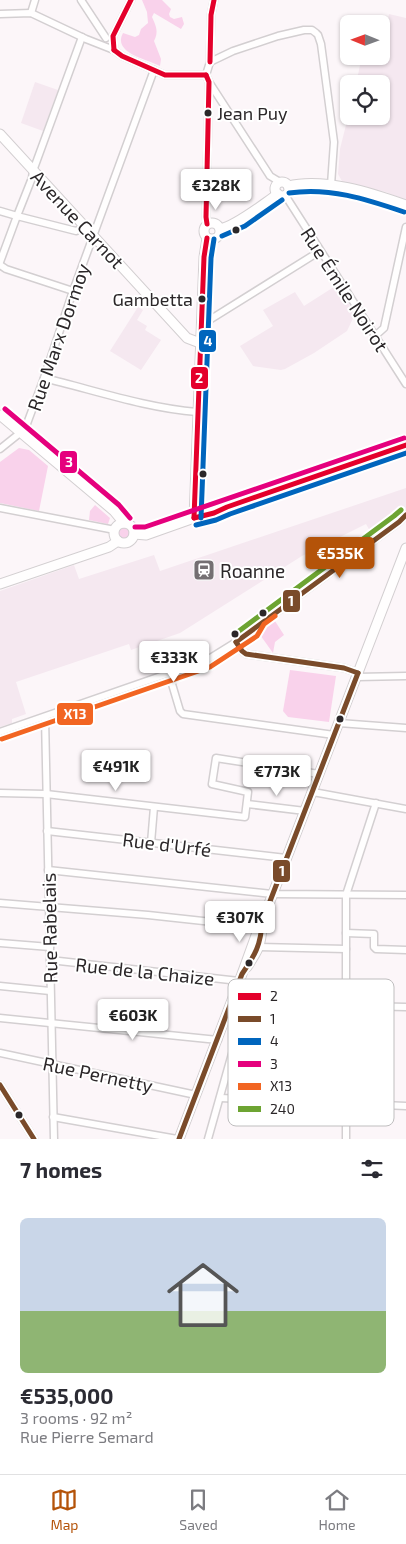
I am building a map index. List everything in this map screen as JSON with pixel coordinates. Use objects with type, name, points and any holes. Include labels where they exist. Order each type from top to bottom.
[{"type":"main road","name":"Avenue Carnot","points":[[0,134],[187,338],[200,343]]},
{"type":"main road","points":[[220,229],[234,223],[283,189],[305,184],[331,185],[369,193],[406,205]]},
{"type":"main road","points":[[194,518],[200,343],[204,257],[207,238],[204,234],[204,229],[208,224],[215,223],[220,229]]},
{"type":"main road","points":[[207,238],[215,238],[219,234],[220,229]]},
{"type":"main road","points":[[0,415],[114,511],[124,523],[131,526],[134,534],[132,539],[123,543],[118,541],[115,530],[118,525],[124,523]]},
{"type":"main road","points":[[214,513],[226,507],[406,445]]},
{"type":"main road","points":[[134,534],[146,536],[194,518],[268,496],[406,449]]},
{"type":"main road","points":[[0,584],[109,547],[118,541]]},
{"type":"main road","points":[[241,978],[256,946],[260,924],[320,774],[406,548]]},
{"type":"main road","points":[[178,1139],[228,1012]]},
{"type":"street","points":[[31,13],[35,0]]},
{"type":"street","points":[[81,0],[106,38]]},
{"type":"street","points":[[114,50],[113,36],[131,0]]},
{"type":"street","points":[[208,224],[206,217],[208,79],[211,15],[214,0]]},
{"type":"street","points":[[0,14],[31,13],[154,70],[168,75],[208,79]]},
{"type":"street","points":[[210,62],[232,51],[278,36],[308,30],[312,30],[318,35],[321,44],[334,142],[331,185]]},
{"type":"street","points":[[94,42],[113,36]]},
{"type":"street","points":[[73,291],[6,269],[0,264],[82,37]]},
{"type":"street","name":"Rue Marx Dormoy","points":[[21,433],[25,429],[44,378],[73,291],[154,70]]},
{"type":"street","name":"Rue Émile Noirot","points":[[208,79],[270,176],[283,189],[320,251],[406,384]]},
{"type":"street","points":[[0,211],[76,231],[86,227]]},
{"type":"street","points":[[375,336],[384,328],[406,226]]},
{"type":"street","points":[[202,321],[211,319],[320,251]]},
{"type":"street","points":[[44,378],[152,404],[197,412]]},
{"type":"street","points":[[0,449],[21,433]]},
{"type":"street","points":[[0,508],[115,530]]},
{"type":"street","points":[[0,732],[207,660],[236,642],[403,521],[406,515]]},
{"type":"street","points":[[236,642],[246,654],[344,668],[357,675],[406,676]]},
{"type":"street","points":[[169,674],[180,711],[183,714],[334,735]]},
{"type":"street","name":"Rue Rabelais","points":[[45,717],[54,1139]]},
{"type":"street","points":[[339,723],[406,728]]},
{"type":"street","points":[[0,793],[46,794],[245,817],[248,792],[212,784],[216,758],[320,774]]},
{"type":"street","points":[[313,792],[406,809]]},
{"type":"street","points":[[346,979],[346,895],[376,803]]},
{"type":"street","points":[[247,804],[305,811]]},
{"type":"street","points":[[151,843],[154,807]]},
{"type":"street","name":"Rue d'Urfé","points":[[47,831],[286,858]]},
{"type":"street","points":[[48,870],[272,894],[406,895]]},
{"type":"street","points":[[0,903],[260,924]]},
{"type":"street","points":[[346,933],[374,934],[374,947],[376,949],[406,950]]},
{"type":"street","name":"Rue de la Chaize","points":[[0,943],[50,947]]},
{"type":"street","points":[[256,946],[346,948]]},
{"type":"street","name":"Rue de la Chaize","points":[[50,960],[241,978]]},
{"type":"street","points":[[0,986],[50,991]]},
{"type":"street","points":[[0,1018],[218,1040]]},
{"type":"street","name":"Rue Pernetty","points":[[0,1053],[196,1095]]},
{"type":"street","points":[[208,1139],[228,1069]]},
{"type":"street","points":[[0,1085],[34,1139]]},
{"type":"street","points":[[220,1098],[228,1098]]},
{"type":"street","points":[[53,1118],[178,1139]]},
{"type":"street","points":[[346,1126],[346,1139]]},
{"type":"shaded area","points":[[142,0],[162,0],[171,9],[170,17],[174,19],[182,17],[184,24],[181,29],[154,13],[152,17],[157,32],[154,41],[161,59],[160,66],[132,54],[122,46],[123,33],[135,37],[139,35],[141,29],[148,23],[147,12]]},
{"type":"shaded area","points":[[389,15],[406,18],[406,200],[386,192],[343,183],[338,174],[340,149],[346,125],[390,125],[390,75],[358,75],[360,65],[390,65]]},
{"type":"shaded area","points":[[35,82],[58,90],[43,131],[21,123]]},
{"type":"shaded area","points":[[337,285],[355,314],[347,331],[314,353],[285,369],[253,366],[240,346],[273,326],[263,310],[295,292],[304,306]]},
{"type":"shaded area","points":[[138,307],[143,310],[137,320],[147,326],[145,330],[161,340],[141,370],[110,351]]},
{"type":"shaded area","points":[[19,448],[29,450],[48,466],[39,511],[0,503],[0,462]]},
{"type":"shaded area","points":[[406,488],[406,511],[370,531],[366,524],[302,556],[180,633],[131,650],[129,644],[16,682],[26,714],[12,719],[12,723],[0,727],[0,591],[74,565],[79,579],[154,555],[160,571]]},
{"type":"shaded area","points":[[95,505],[110,518],[108,524],[89,520],[90,511]]},
{"type":"shaded area","points":[[124,527],[130,533],[124,539],[118,533]]},
{"type":"shaded area","points":[[275,621],[284,635],[275,642],[273,653],[258,632]]},
{"type":"shaded area","points":[[290,670],[336,676],[329,722],[288,717],[283,711]]},
{"type":"transit line","name":"2","points":[[114,50],[113,36],[131,0]]},
{"type":"transit line","name":"2","points":[[210,62],[211,15],[214,0]]},
{"type":"transit line","name":"2","points":[[114,50],[122,56],[165,75],[206,75]]},
{"type":"transit line","name":"2","points":[[206,75],[209,82],[207,224]]},
{"type":"transit line","name":"4","points":[[289,193],[318,192],[347,195],[404,212]]},
{"type":"transit line","name":"4","points":[[222,236],[245,226],[282,200]]},
{"type":"transit line","name":"2","points":[[194,518],[204,257],[207,238]]},
{"type":"transit line","name":"4","points":[[201,518],[211,258],[214,239]]},
{"type":"transit line","name":"3","points":[[5,409],[119,505],[130,518]]},
{"type":"transit line","name":"3","points":[[135,527],[145,527],[404,438]]},
{"type":"transit line","name":"2","points":[[194,518],[214,513],[406,445]]},
{"type":"transit line","name":"4","points":[[196,525],[216,520],[406,453]]},
{"type":"transit line","name":"240","points":[[235,634],[401,510]]},
{"type":"transit line","name":"1","points":[[236,642],[406,515]]},
{"type":"transit line","name":"X13","points":[[2,739],[210,667],[257,636],[264,624],[275,616]]},
{"type":"transit line","name":"1","points":[[236,642],[246,654],[344,668],[358,673]]},
{"type":"transit line","name":"1","points":[[240,979],[256,950],[262,922],[358,673]]},
{"type":"transit line","name":"1","points":[[179,1139],[228,1011]]},
{"type":"transit line","name":"1","points":[[0,1085],[34,1139]]},
{"type":"place","name":"Jean Puy","points":[[208,113]]},
{"type":"place","name":"Gambetta","points":[[202,299]]},
{"type":"place","name":"Roanne","points":[[204,570]]}]
